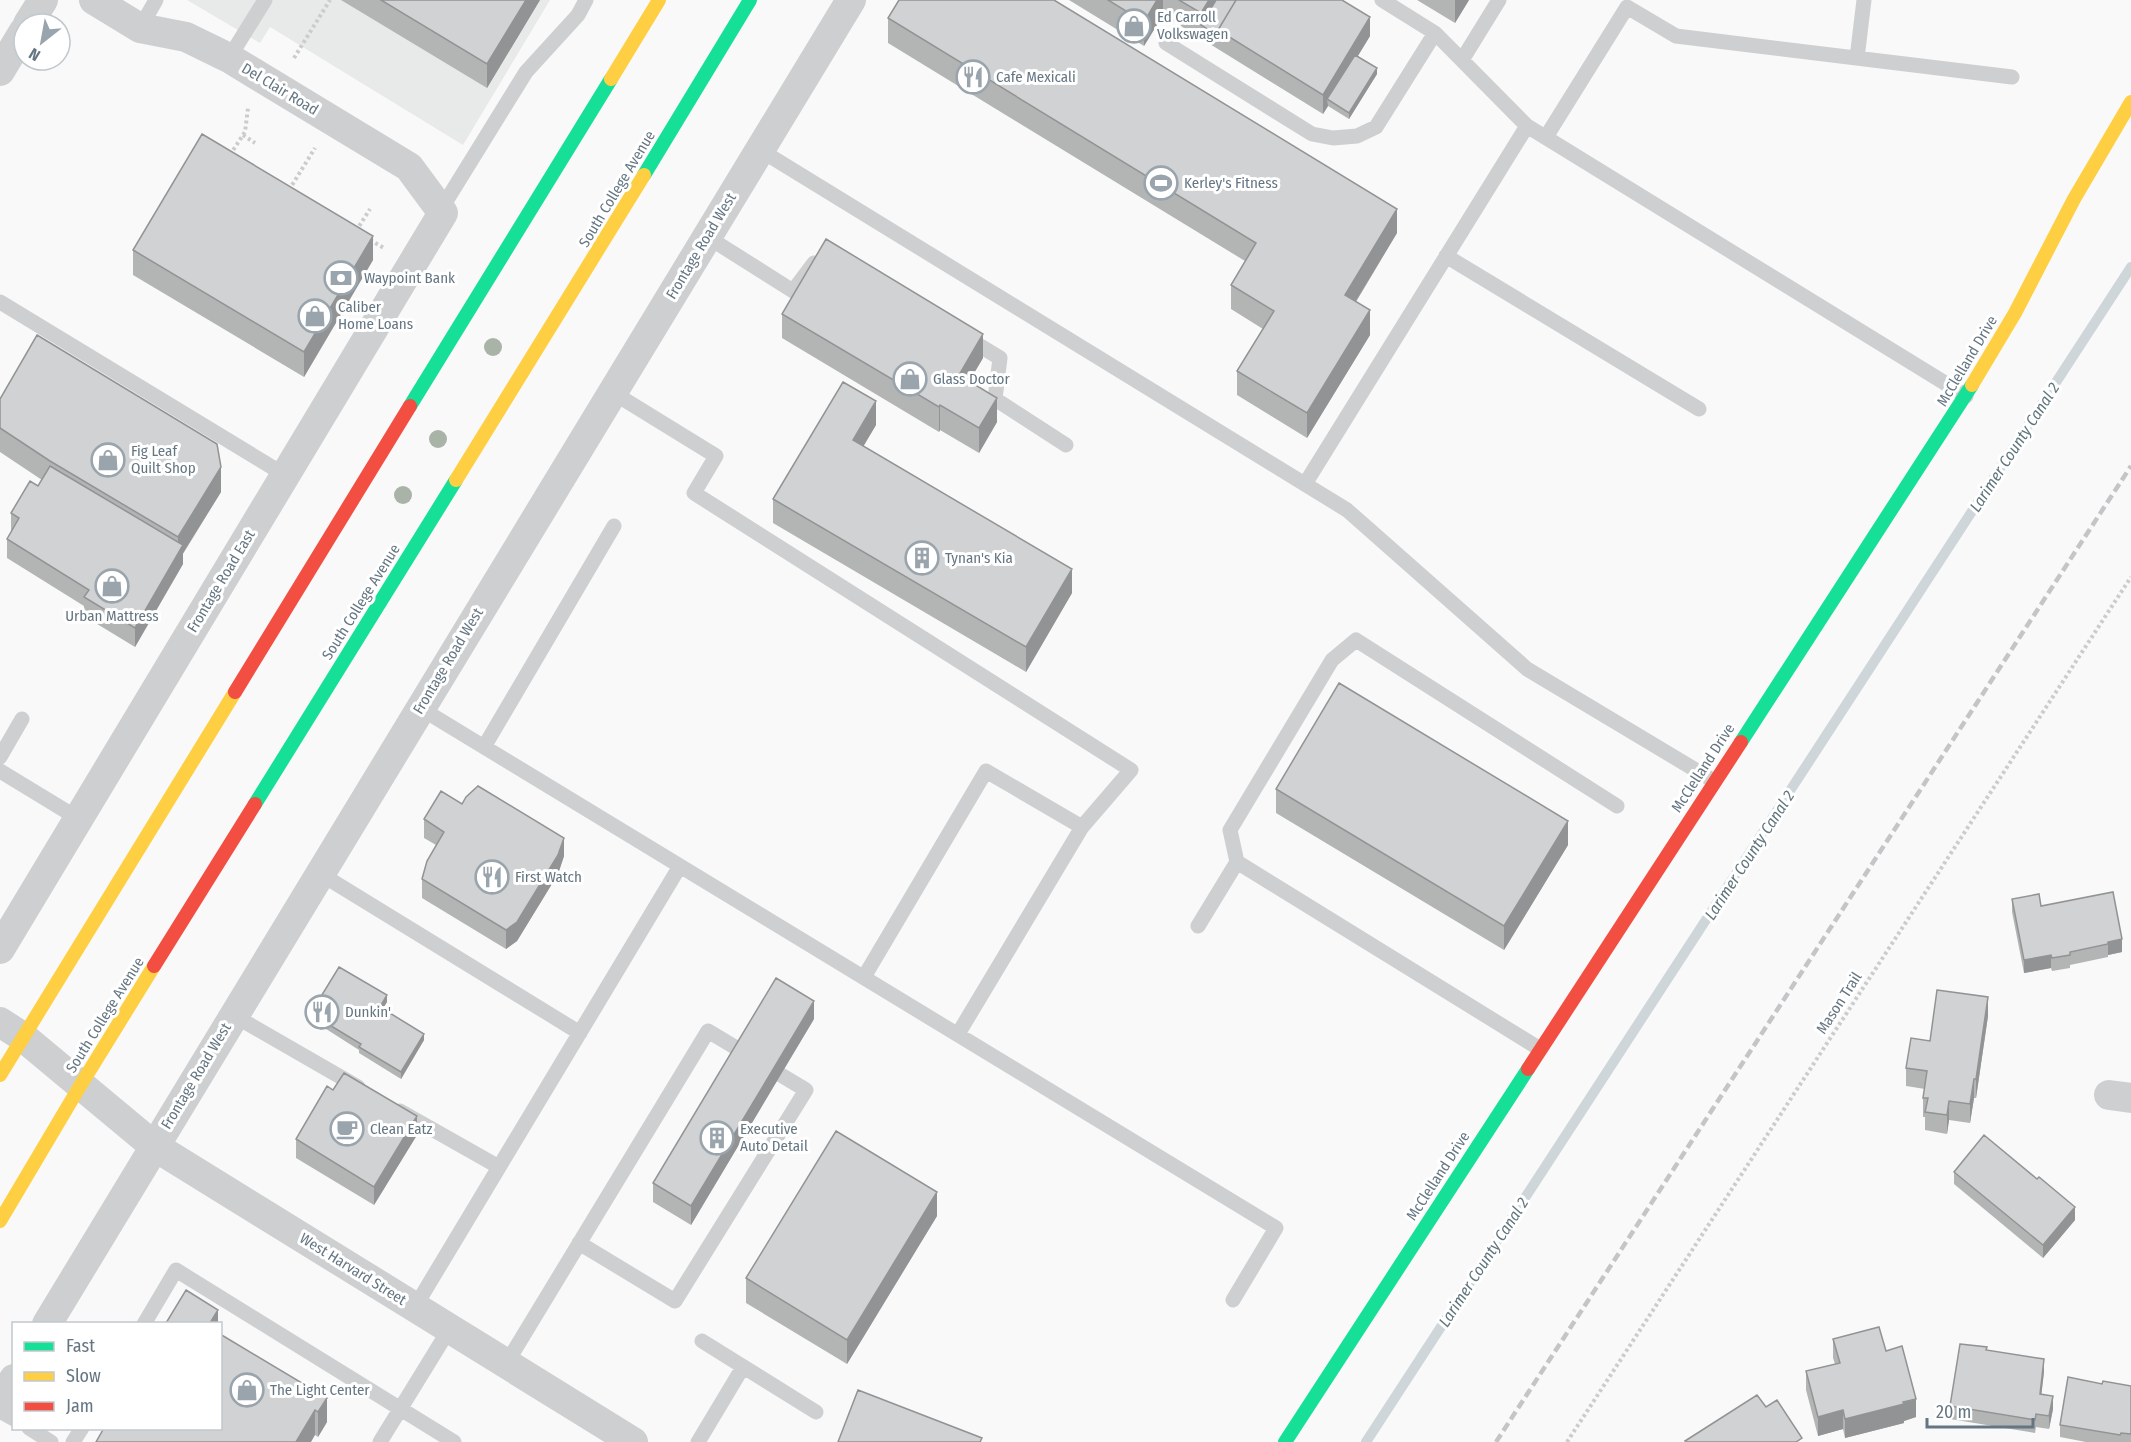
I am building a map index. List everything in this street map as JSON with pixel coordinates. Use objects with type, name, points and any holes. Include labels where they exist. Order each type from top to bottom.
[{"type":"main road","points":[[0,1075],[11,1030],[659,0]]},
{"type":"main road","name":"South College Avenue","points":[[0,1221],[80,1086],[579,282],[750,0]]},
{"type":"main road","name":"McClelland Drive","points":[[1284,1442],[1966,396],[2015,313],[2074,200],[2131,102]]},
{"type":"street","name":"Del Clair Road","points":[[94,0],[140,27],[186,37],[229,58],[409,167],[442,212]]},
{"type":"street","name":"Frontage Road West","points":[[48,1322],[851,0]]},
{"type":"street","points":[[0,71],[12,51]]},
{"type":"street","name":"Frontage Road East","points":[[0,950],[442,212]]},
{"type":"street","name":"West Harvard Street","points":[[11,1030],[154,1146],[633,1442]]},
{"type":"street","points":[[0,1401],[12,1382]]},
{"type":"lane","points":[[140,27],[156,0]]},
{"type":"lane","points":[[229,58],[264,0]]},
{"type":"lane","points":[[442,212],[526,72],[578,15],[586,0]]},
{"type":"lane","points":[[1382,0],[1435,33],[1527,126],[1966,396]]},
{"type":"lane","points":[[1462,60],[1499,0]]},
{"type":"lane","points":[[1857,58],[1864,0]]},
{"type":"lane","points":[[1545,138],[1627,7],[1676,36],[2012,77]]},
{"type":"lane","points":[[1166,43],[1312,134],[1333,138],[1357,136],[1376,127],[1435,33]]},
{"type":"lane","points":[[1305,484],[1527,126]]},
{"type":"lane","points":[[760,150],[1347,510],[1527,669],[1714,781]]},
{"type":"lane","points":[[706,236],[794,291],[824,249]]},
{"type":"lane","points":[[1446,256],[1700,409]]},
{"type":"lane","points":[[0,303],[285,475]]},
{"type":"lane","points":[[959,333],[1000,358],[995,399],[1066,445]]},
{"type":"lane","points":[[612,392],[716,456],[694,493],[1131,770],[1082,827],[958,1034]]},
{"type":"lane","points":[[484,747],[614,526]]},
{"type":"lane","points":[[1198,927],[1237,862],[1230,830],[1332,660],[1356,640],[1617,806]]},
{"type":"lane","points":[[420,708],[1276,1228],[1233,1300]]},
{"type":"lane","points":[[0,757],[22,719]]},
{"type":"lane","points":[[0,771],[79,819]]},
{"type":"lane","points":[[864,977],[986,771],[1082,827]]},
{"type":"lane","points":[[1237,862],[1540,1049]]},
{"type":"lane","points":[[415,1307],[680,866]]},
{"type":"lane","points":[[319,873],[580,1033]]},
{"type":"lane","points":[[233,1015],[499,1167]]},
{"type":"lane","points":[[506,1364],[708,1031],[743,1052]]},
{"type":"lane","points":[[579,1243],[675,1301],[806,1090],[781,1075]]},
{"type":"lane","points":[[145,1322],[176,1270],[454,1442]]},
{"type":"lane","points":[[380,1442],[450,1328]]},
{"type":"lane","points":[[702,1341],[816,1412]]},
{"type":"lane","points":[[698,1442],[743,1367]]},
{"type":"lane","points":[[32,1430],[51,1442]]},
{"type":"path","points":[[289,66],[330,0]]},
{"type":"path","points":[[239,160],[230,154],[245,132],[249,102]]},
{"type":"path","points":[[243,135],[255,143]]},
{"type":"path","points":[[279,185],[289,191],[319,142]]},
{"type":"path","points":[[370,209],[355,231],[390,252]]},
{"type":"path","name":"Mason Trail","points":[[1567,1442],[2131,577]]},
{"type":"shaded area","points":[[187,0],[550,0],[463,145],[270,27],[260,43]]},
{"type":"building","points":[[381,0],[526,0],[487,64]]},
{"type":"building","points":[[899,0],[1054,0],[1397,209],[1345,295],[1370,310],[1307,413],[1237,371],[1274,311],[1231,285],[1256,243],[888,18]]},
{"type":"building","points":[[1108,0],[1157,0],[1144,22]]},
{"type":"building","points":[[1179,0],[1209,0],[1201,13]]},
{"type":"building","points":[[1216,0],[1236,0],[1218,30],[1218,36],[1201,25]]},
{"type":"building","points":[[1236,0],[1342,0],[1370,17],[1323,95],[1218,30]]},
{"type":"building","points":[[1355,55],[1377,68],[1349,113],[1327,99]]},
{"type":"building","points":[[202,134],[373,236],[304,352],[133,250]]},
{"type":"building","name":"Glass Doctor","points":[[826,239],[983,334],[959,375],[997,398],[979,428],[940,405],[939,407],[782,314]]},
{"type":"building","name":"Fig Leaf Quilt Shop","points":[[37,335],[217,444],[221,467],[178,537],[50,461],[0,428],[0,399]]},
{"type":"building","name":"Tynan's Kia","points":[[843,382],[876,401],[853,440],[1072,569],[1026,647],[773,499]]},
{"type":"building","name":"Urban Mattress","points":[[50,466],[183,545],[135,628],[84,597],[89,590],[7,539],[19,518],[11,513],[30,481],[38,486]]},
{"type":"building","points":[[1339,683],[1568,821],[1504,926],[1276,789]]},
{"type":"building","name":"First Watch","points":[[478,786],[564,838],[558,855],[517,922],[506,930],[422,879],[427,861],[444,832],[424,819],[441,791],[462,804]]},
{"type":"building","points":[[2113,892],[2122,939],[2070,952],[2070,955],[2052,958],[2051,955],[2024,960],[2012,899],[2039,894],[2041,906]]},
{"type":"building","points":[[339,967],[387,995],[380,1007],[424,1034],[401,1072],[359,1047],[361,1044],[323,1021],[321,1024],[309,1016]]},
{"type":"building","name":"Executive Auto Detail","points":[[776,978],[814,1001],[691,1206],[653,1183]]},
{"type":"building","points":[[1937,990],[1988,997],[1970,1104],[1949,1101],[1947,1115],[1925,1112],[1928,1098],[1923,1098],[1927,1071],[1906,1068],[1911,1038],[1930,1041]]},
{"type":"building","points":[[344,1073],[417,1116],[374,1187],[296,1139],[327,1086],[333,1090]]},
{"type":"building","points":[[836,1131],[937,1192],[847,1340],[746,1278]]},
{"type":"building","points":[[1984,1135],[2075,1207],[2043,1245],[1954,1172]]},
{"type":"building","points":[[186,1290],[218,1310],[211,1322],[167,1322]]},
{"type":"building","points":[[1879,1327],[1886,1351],[1902,1346],[1916,1399],[1845,1419],[1843,1410],[1818,1417],[1806,1371],[1840,1363],[1833,1339]]},
{"type":"building","name":"The Light Center","points":[[222,1335],[327,1398],[318,1412],[315,1410],[296,1442],[96,1442],[103,1430],[222,1430]]},
{"type":"building","points":[[1960,1344],[2044,1359],[2040,1394],[2053,1396],[2049,1416],[2036,1414],[2035,1420],[1950,1406]]},
{"type":"building","points":[[2068,1377],[2102,1384],[2103,1381],[2131,1386],[2131,1434],[2121,1433],[2120,1435],[2060,1425]]},
{"type":"building","points":[[858,1390],[982,1438],[980,1442],[838,1442]]},
{"type":"building","points":[[1757,1395],[1766,1407],[1777,1400],[1802,1438],[1796,1442],[1685,1441]]},
{"type":"waterway","name":"Larimer County Canal 2","points":[[1366,1442],[2131,267]]},
{"type":"railway","points":[[1496,1442],[2131,466]]},
{"type":"traffic: fast","points":[[644,175],[750,0]]},
{"type":"traffic: fast","points":[[410,406],[611,79]]},
{"type":"traffic: fast","points":[[1741,742],[1972,385]]},
{"type":"traffic: fast","points":[[255,804],[456,480]]},
{"type":"traffic: fast","points":[[1285,1442],[1528,1069]]},
{"type":"traffic: slow","points":[[611,79],[659,0]]},
{"type":"traffic: slow","points":[[1972,385],[2015,313],[2074,199],[2131,102]]},
{"type":"traffic: slow","points":[[456,480],[644,175]]},
{"type":"traffic: slow","points":[[0,1075],[235,692]]},
{"type":"traffic: slow","points":[[0,1221],[154,966]]},
{"type":"traffic: jam","points":[[235,692],[410,406]]},
{"type":"traffic: jam","points":[[1528,1069],[1741,742]]},
{"type":"traffic: jam","points":[[154,966],[255,804]]},
{"type":"place","name":"Ed Carroll Volkswagen","points":[[1134,26]]},
{"type":"place","name":"Cafe Mexicali","points":[[973,77]]},
{"type":"place","name":"Kerley's Fitness","points":[[1161,183]]},
{"type":"place","name":"Waypoint Bank","points":[[341,278]]},
{"type":"place","name":"Caliber Home Loans","points":[[315,316]]},
{"type":"place","name":"Glass Doctor","points":[[910,379]]},
{"type":"place","name":"Fig Leaf Quilt Shop","points":[[108,460]]},
{"type":"place","name":"Tynan's Kia","points":[[922,558]]},
{"type":"place","name":"Urban Mattress","points":[[112,586]]},
{"type":"place","name":"First Watch","points":[[492,877]]},
{"type":"place","name":"Dunkin'","points":[[322,1012]]},
{"type":"place","name":"Clean Eatz","points":[[347,1129]]},
{"type":"place","name":"Executive Auto Detail","points":[[717,1138]]},
{"type":"place","name":"The Light Center","points":[[247,1390]]}]
